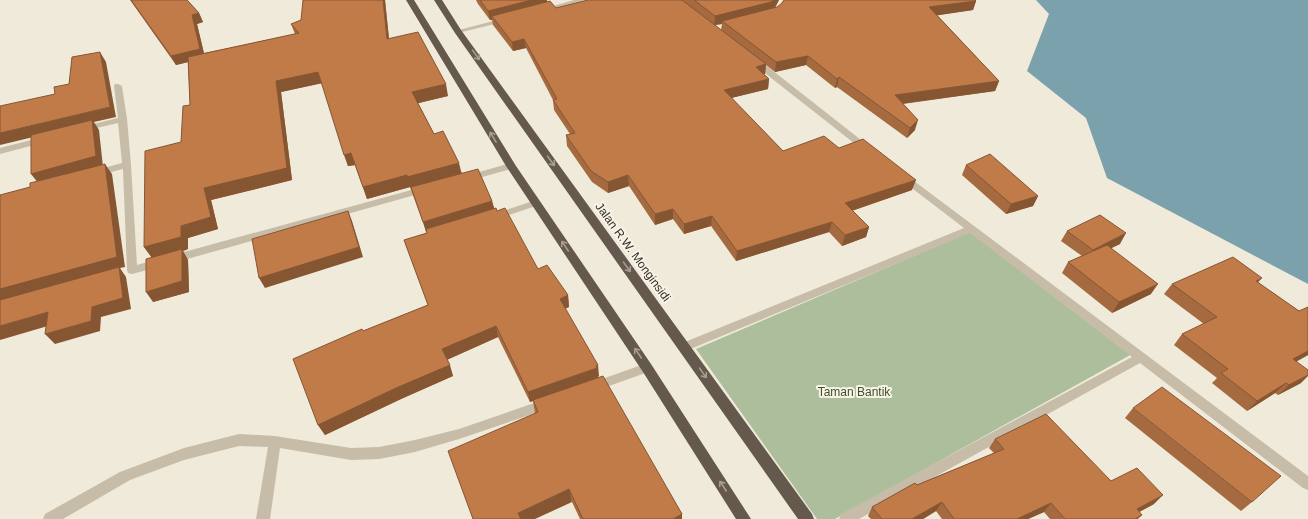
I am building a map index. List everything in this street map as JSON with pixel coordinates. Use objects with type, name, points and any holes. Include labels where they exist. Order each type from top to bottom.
[{"type":"highway","points":[[410,0],[511,166],[648,368],[744,519]]},
{"type":"highway","name":"Jalan R.W. Monginsidi","points":[[438,0],[458,31],[807,519]]},
{"type":"street","points":[[536,12],[582,0]]},
{"type":"street","points":[[458,31],[513,18]]},
{"type":"street","points":[[745,53],[876,156]]},
{"type":"street","points":[[118,86],[123,119],[127,165],[128,271],[435,187]]},
{"type":"street","points":[[77,131],[123,119]]},
{"type":"street","points":[[0,151],[54,137]]},
{"type":"street","points":[[90,174],[127,165]]},
{"type":"street","points":[[458,180],[511,166]]},
{"type":"street","points":[[895,170],[970,229],[1308,484]]},
{"type":"street","points":[[482,220],[536,203]]},
{"type":"street","points":[[684,346],[970,229]]},
{"type":"street","points":[[846,519],[1141,357]]},
{"type":"street","points":[[587,389],[648,368]]},
{"type":"street","points":[[50,519],[125,476],[184,454],[239,440],[275,442],[351,454],[379,453],[415,446],[459,434],[557,400]]},
{"type":"street","points":[[263,519],[275,442]]},
{"type":"green space","name":"Taman Bantik","points":[[970,232],[1132,354],[835,519],[817,519],[696,349]]},
{"type":"water","points":[[1036,0],[1308,0],[1308,284],[1107,178],[1086,118],[1027,71],[1049,14]]},
{"type":"building","points":[[131,0],[187,0],[199,13],[192,15],[200,49],[171,56]]},
{"type":"building","points":[[303,0],[383,0],[387,39],[418,32],[446,84],[412,92],[434,134],[443,131],[459,163],[363,187],[351,153],[344,155],[318,72],[276,81],[287,168],[204,188],[211,217],[181,226],[181,237],[144,247],[145,151],[181,142],[183,106],[190,105],[188,57],[299,33],[291,24],[301,20]]},
{"type":"building","points":[[480,0],[532,0],[488,11]]},
{"type":"building","points":[[588,0],[682,0],[766,64],[756,67],[769,79],[724,90],[783,151],[824,136],[839,148],[863,139],[916,180],[845,203],[869,227],[845,235],[832,222],[737,251],[712,216],[684,224],[673,209],[655,214],[628,175],[608,182],[591,171],[566,135],[575,133],[553,100],[557,99],[524,39],[512,42],[492,16],[550,1],[556,8]]},
{"type":"building","points":[[694,0],[775,0],[715,16]]},
{"type":"building","points":[[784,0],[975,0],[976,1],[929,7],[999,81],[895,95],[918,120],[910,128],[839,77],[837,79],[808,56],[776,62],[722,21],[777,7]]},
{"type":"building","points":[[100,52],[110,107],[0,133],[0,106],[55,94],[54,87],[69,84],[72,57]]},
{"type":"building","points":[[92,120],[96,156],[31,174],[31,135]]},
{"type":"building","points":[[990,154],[1038,196],[1011,204],[966,165]]},
{"type":"building","points":[[105,164],[117,257],[0,289],[0,195],[30,187],[30,183]]},
{"type":"building","points":[[478,169],[492,201],[423,222],[411,187]]},
{"type":"building","points":[[496,208],[497,211],[505,208],[538,269],[547,265],[568,295],[560,299],[598,365],[596,366],[597,368],[528,392],[496,326],[442,349],[450,365],[396,388],[318,425],[293,359],[362,329],[363,331],[428,305],[404,240],[427,233],[426,229]]},
{"type":"building","points":[[348,211],[359,247],[259,278],[252,239]]},
{"type":"building","points":[[1100,215],[1126,233],[1093,250],[1067,231]]},
{"type":"building","points":[[1107,245],[1158,284],[1119,302],[1068,262]]},
{"type":"building","points":[[182,249],[182,281],[146,292],[146,259]]},
{"type":"building","points":[[1233,257],[1262,278],[1256,281],[1299,311],[1308,307],[1308,351],[1293,359],[1308,370],[1308,375],[1289,385],[1286,383],[1257,401],[1221,373],[1228,369],[1182,334],[1217,317],[1172,284]]},
{"type":"building","points":[[119,267],[123,298],[92,307],[91,321],[45,334],[48,312],[0,326],[0,300]]},
{"type":"building","points":[[603,376],[682,514],[673,519],[583,519],[569,489],[518,513],[521,519],[473,519],[448,451],[538,412],[533,400]]},
{"type":"building","points":[[1162,387],[1281,476],[1252,502],[1133,408]]},
{"type":"building","points":[[1046,414],[1111,481],[1137,468],[1163,495],[1137,509],[1142,515],[1135,519],[1065,519],[1051,503],[1017,519],[954,519],[942,502],[912,519],[882,519],[872,507],[915,483],[917,485],[1004,449],[995,439]]}]
